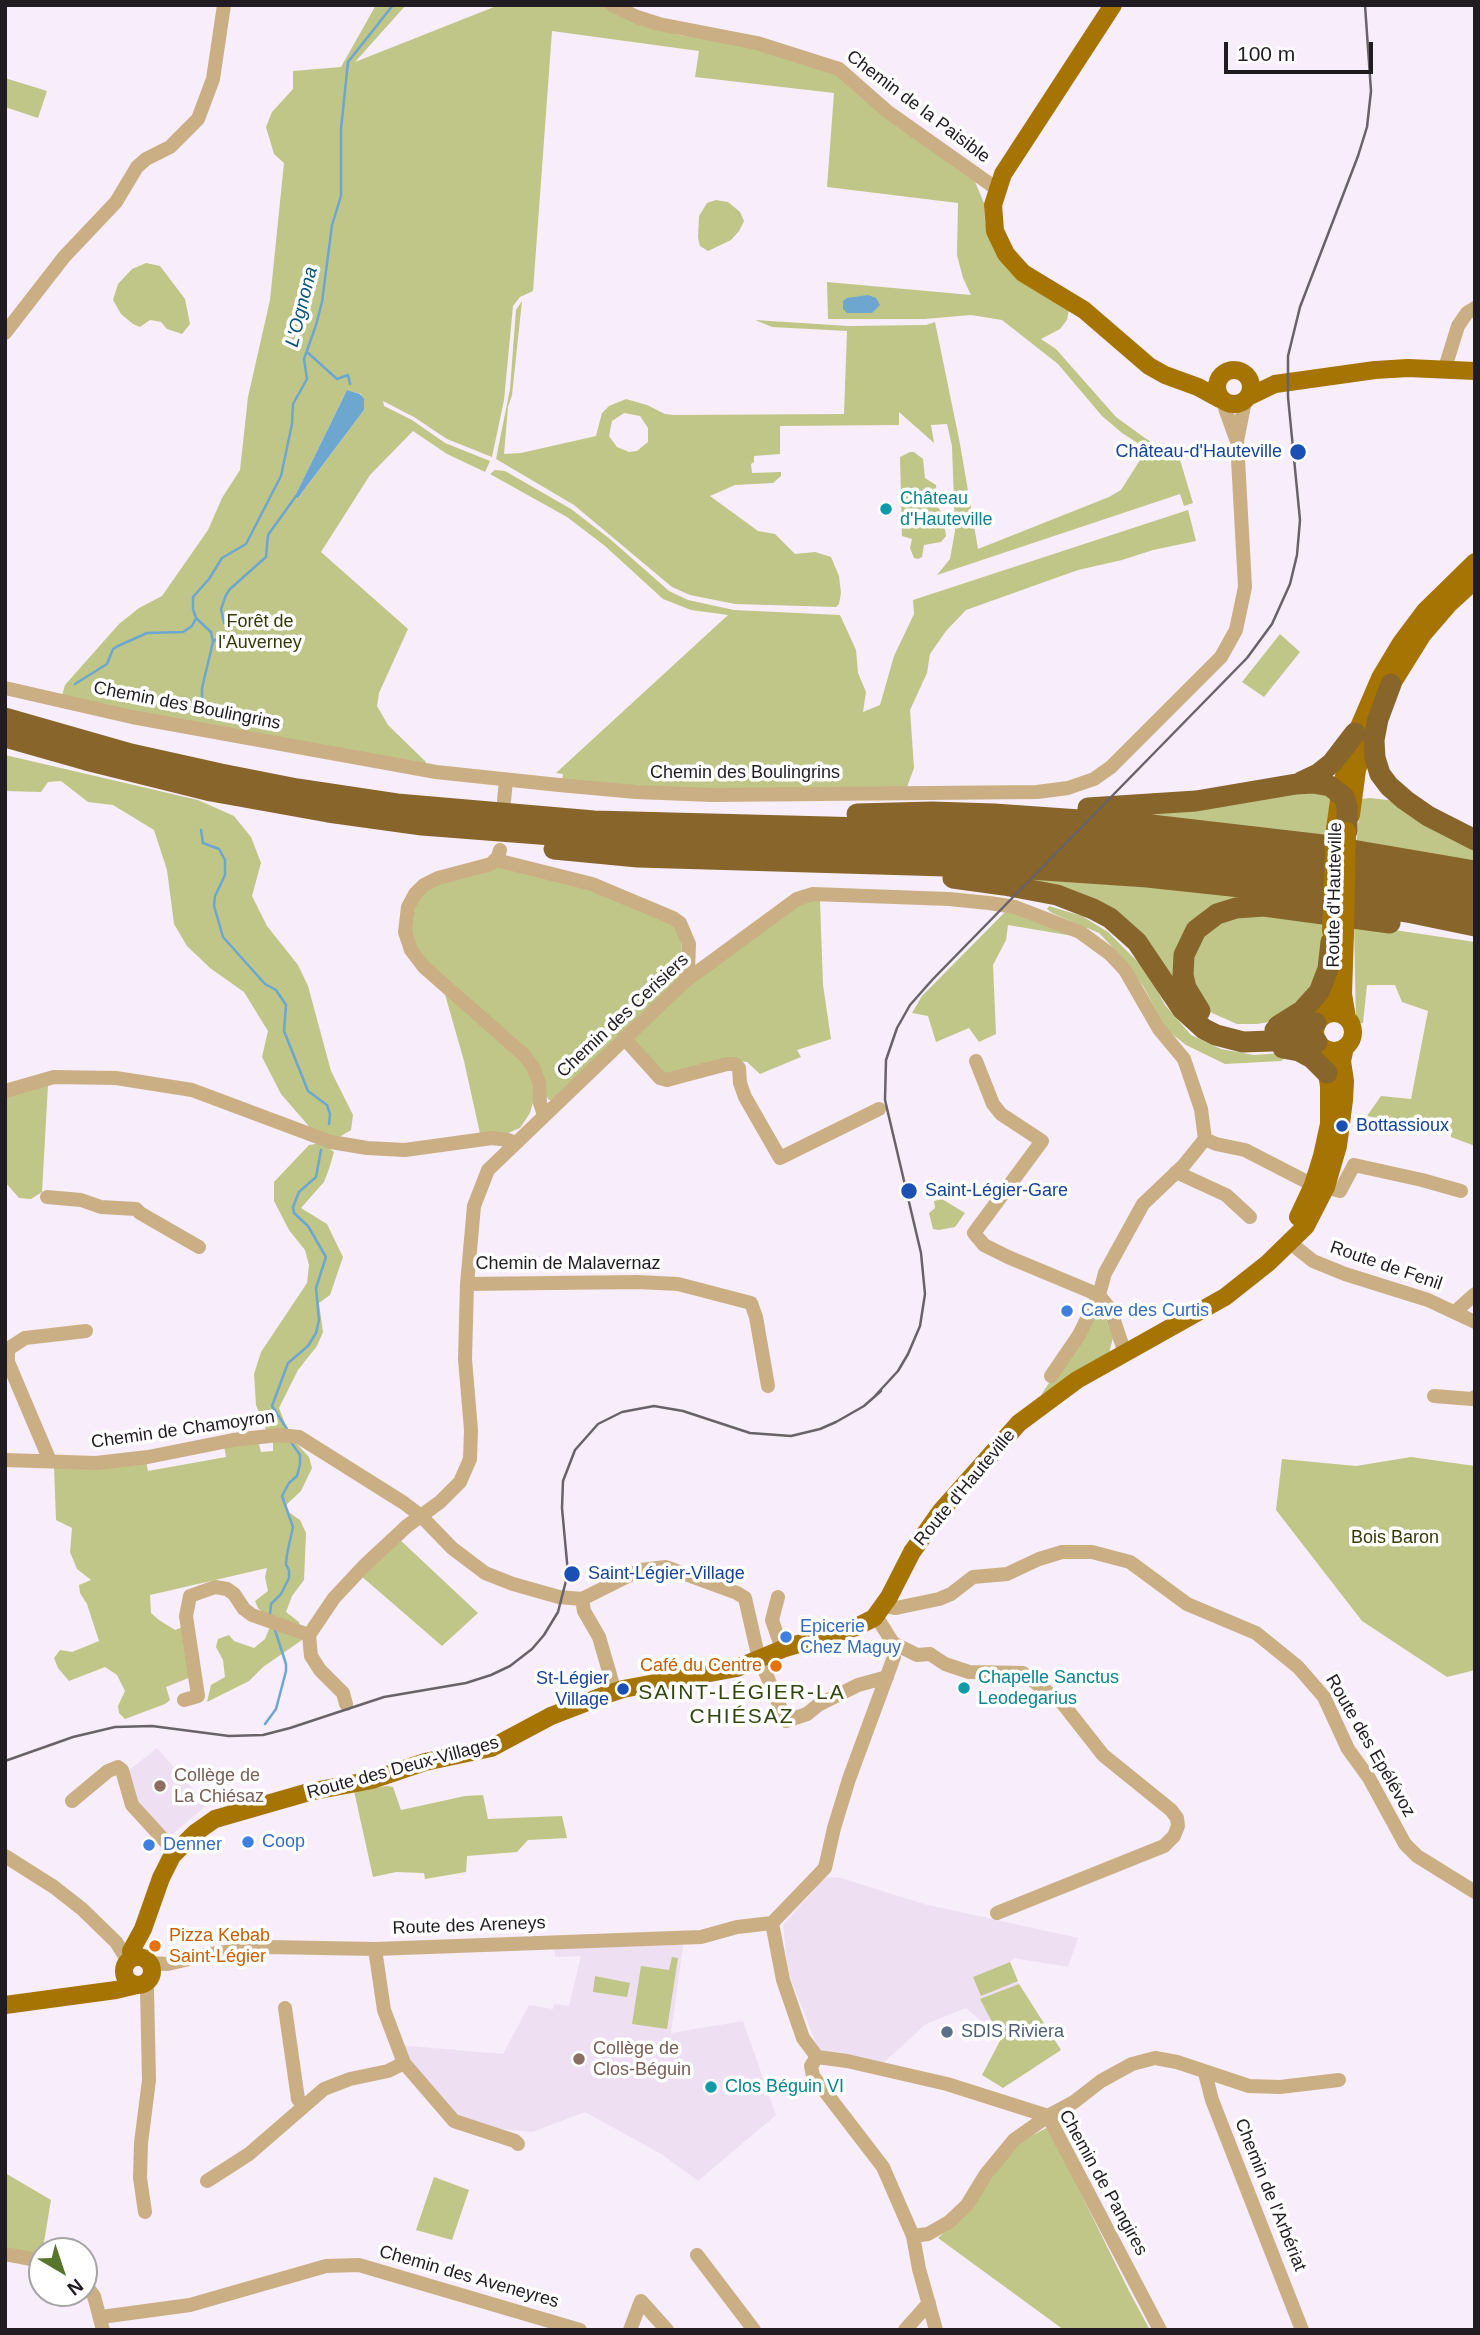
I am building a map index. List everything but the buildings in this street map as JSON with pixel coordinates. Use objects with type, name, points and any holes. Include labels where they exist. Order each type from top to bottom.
[{"type":"highway","points":[[1391,684],[1378,719],[1374,740],[1375,758],[1380,774],[1392,789],[1411,805],[1475,840]]},
{"type":"highway","points":[[5,718],[131,754],[232,777],[309,791],[467,811],[638,822],[984,831],[1117,839],[1284,857],[1475,889]]},
{"type":"highway","points":[[1296,784],[1332,763],[1355,733]]},
{"type":"highway","points":[[5,737],[172,782],[328,813],[394,830],[488,843],[638,857],[1015,868],[1180,880],[1356,903],[1475,926]]},
{"type":"highway","points":[[638,822],[932,812],[1017,812],[1150,805],[1238,795],[1296,784],[1320,784],[1340,793],[1346,802],[1341,830]]},
{"type":"highway","points":[[932,812],[1055,817],[1209,830],[1324,845],[1475,871]]},
{"type":"highway","points":[[328,813],[447,828],[590,838],[974,849],[1111,856],[1280,874],[1475,907]]},
{"type":"highway","points":[[819,863],[1033,889],[1077,902],[1110,918],[1137,942],[1182,1009],[1204,1029],[1227,1039],[1320,1032]]},
{"type":"highway","points":[[1328,1073],[1306,1054],[1216,1023],[1195,1006],[1186,988],[1182,968],[1188,942],[1201,925],[1217,914],[1236,908],[1264,906],[1475,935]]},
{"type":"highway","points":[[1261,1037],[1294,1017],[1315,998],[1325,981],[1336,935]]},
{"type":"main road","points":[[1112,5],[1013,156],[997,189],[993,205],[995,231],[1001,246],[1016,267],[1084,310],[1149,366],[1233,405],[1275,384],[1375,370],[1475,371]]},
{"type":"main road","points":[[1186,382],[1206,380],[1235,370],[1275,384]]},
{"type":"main road","points":[[1444,371],[1475,383]]},
{"type":"main road","points":[[1221,399],[1216,384],[1222,375]]},
{"type":"main road","points":[[1247,376],[1251,387],[1247,399]]},
{"type":"main road","points":[[1340,793],[1355,733],[1375,687],[1401,643],[1438,595],[1475,562]]},
{"type":"main road","name":"Route d'Hauteville","points":[[1320,1186],[1329,1124],[1328,1073],[1320,1032],[1334,974],[1341,830],[1363,750],[1391,684],[1423,634],[1475,579]]},
{"type":"main road","name":"Route d'Hauteville","points":[[1336,935],[1347,1018]]},
{"type":"main road","points":[[1333,1013],[1347,1018],[1353,1032],[1351,1041],[1345,1047],[1334,1051],[1320,1032],[1333,1013]]},
{"type":"main road","name":"Route d'Hauteville","points":[[880,1611],[912,1552],[928,1529],[1007,1436],[1029,1415],[1062,1390],[1225,1297],[1268,1263],[1288,1241],[1320,1186],[1342,1126],[1345,1081],[1342,1061],[1345,1047]]},
{"type":"main road","name":"Route des Deux-Villages","points":[[136,1965],[143,1929],[161,1878],[175,1852],[195,1833],[221,1817],[302,1794],[372,1780],[425,1762],[491,1748],[551,1716],[615,1692],[737,1668],[782,1649],[856,1627],[880,1611]]},
{"type":"main road","points":[[5,2005],[98,1991],[136,1965]]},
{"type":"street","points":[[5,333],[64,257],[116,202],[137,167],[146,159],[170,147],[198,119],[215,67],[224,5]]},
{"type":"street","name":"Chemin de la Paisible","points":[[612,5],[637,17],[674,29],[757,43],[839,69],[888,112],[997,189]]},
{"type":"street","points":[[1444,371],[1458,326],[1467,313],[1475,308]]},
{"type":"street","name":"Chemin des Boulingrins","points":[[1221,399],[1237,441]]},
{"type":"street","name":"Chemin des Boulingrins","points":[[5,688],[188,727],[436,772],[506,780],[636,792],[712,795],[1037,792],[1068,788],[1094,779],[1111,767],[1221,657],[1236,630],[1245,587],[1237,441],[1247,399]]},
{"type":"street","points":[[504,801],[506,780]]},
{"type":"street","points":[[544,1115],[540,1103],[539,1082],[525,1056],[424,967],[411,950],[405,932],[408,907],[415,894],[438,878],[485,867],[498,855],[592,884],[680,923],[689,944],[688,972],[684,982]]},
{"type":"street","name":"Chemin des Cerisiers","points":[[309,1635],[334,1598],[364,1566],[460,1482],[470,1459],[471,1430],[465,1359],[467,1284],[474,1206],[488,1170],[684,982],[797,900],[813,894],[949,899],[1015,906],[1080,932],[1110,954],[1125,971],[1159,1029],[1186,1063],[1201,1109],[1205,1139]]},
{"type":"street","points":[[624,1038],[660,1078],[667,1080],[735,1064],[739,1068],[745,1097],[780,1158],[879,1109]]},
{"type":"street","points":[[976,1061],[993,1104],[1001,1114],[1042,1141],[974,1233],[984,1245],[1008,1257],[1099,1295],[1110,1309],[1125,1353]]},
{"type":"street","points":[[5,1091],[54,1077],[116,1078],[192,1090],[331,1142],[367,1148],[405,1150],[492,1139],[515,1143]]},
{"type":"street","points":[[1051,1376],[1079,1335],[1099,1295],[1105,1273],[1143,1205],[1205,1139],[1245,1150],[1320,1186],[1340,1191],[1354,1166],[1461,1191]]},
{"type":"street","points":[[1176,1172],[1226,1195],[1250,1217]]},
{"type":"street","points":[[47,1197],[81,1200],[101,1207],[136,1209],[199,1247]]},
{"type":"street","name":"Route de Fenil","points":[[1288,1241],[1313,1261],[1456,1311],[1475,1322]]},
{"type":"street","name":"Chemin de Malavernaz","points":[[467,1284],[678,1284],[751,1303],[758,1326],[768,1386]]},
{"type":"street","points":[[1456,1311],[1475,1294]]},
{"type":"street","points":[[50,1461],[8,1362],[8,1349],[26,1338],[86,1331]]},
{"type":"street","points":[[1434,1396],[1475,1397]]},
{"type":"street","name":"Chemin de Chamoyron","points":[[5,1460],[96,1463],[148,1457],[233,1440],[279,1435],[299,1437],[422,1516],[452,1548],[485,1573],[513,1584],[573,1600],[582,1599]]},
{"type":"street","name":"Route des Epélévoz","points":[[880,1611],[939,1599],[951,1594],[973,1577],[1007,1574],[1039,1559],[1068,1551],[1092,1552],[1130,1562],[1186,1604],[1256,1633],[1298,1667],[1320,1692],[1348,1749],[1369,1778],[1405,1844],[1417,1856],[1475,1892]]},
{"type":"street","points":[[615,1692],[599,1637],[582,1606],[582,1599],[640,1570],[666,1567],[737,1592],[745,1598],[760,1659],[786,1721],[807,1714],[818,1705],[858,1685],[887,1677]]},
{"type":"street","points":[[184,1700],[198,1696],[186,1606],[190,1596],[215,1587],[227,1589],[234,1594],[244,1609],[252,1615],[309,1635],[311,1656],[342,1693],[346,1704]]},
{"type":"street","points":[[778,1597],[772,1620],[782,1649]]},
{"type":"street","points":[[880,1611],[893,1643],[894,1657],[849,1779],[825,1868],[772,1923],[786,1990],[803,2038],[817,2057],[811,2066],[816,2082],[883,2167],[913,2236],[936,2330]]},
{"type":"street","points":[[893,1643],[917,1655],[930,1654],[945,1664],[969,1672],[1023,1673],[1063,1704],[1103,1755],[1171,1810],[1177,1818],[1178,1826],[1174,1836],[1164,1846],[997,1913]]},
{"type":"street","points":[[72,1801],[108,1771],[118,1767],[122,1770],[132,1805],[175,1852]]},
{"type":"street","points":[[5,1856],[54,1887],[82,1909],[136,1965],[147,1990],[149,2080],[139,2178],[145,2212]]},
{"type":"street","name":"Route des Areneys","points":[[136,1965],[167,1964],[268,1947],[375,1949],[701,1937],[737,1927],[772,1923]]},
{"type":"street","points":[[375,1949],[384,2010],[404,2063],[454,2121],[518,2144]]},
{"type":"street","points":[[285,2008],[298,2099],[303,2105]]},
{"type":"street","name":"Chemin de Pangires","points":[[817,2057],[947,2084],[1048,2116],[1160,2330]]},
{"type":"street","points":[[913,2236],[928,2234],[949,2222],[967,2205],[986,2174],[1014,2140],[1074,2102],[1101,2081],[1132,2064],[1155,2058],[1177,2062],[1249,2086],[1280,2087],[1339,2080]]},
{"type":"street","points":[[206,2181],[249,2154],[324,2089],[350,2079],[388,2071],[404,2063]]},
{"type":"street","name":"Chemin de l'Arbériat","points":[[1205,2073],[1212,2101],[1302,2330]]},
{"type":"street","points":[[5,2254],[28,2258]]},
{"type":"street","points":[[697,2255],[754,2330]]},
{"type":"street","name":"Chemin des Aveneyres","points":[[102,2323],[190,2305],[327,2266],[359,2265],[580,2330]]},
{"type":"street","points":[[630,2330],[641,2301],[667,2330]]},
{"type":"street","points":[[905,2330],[929,2303]]},
{"type":"shaded area","name":"Collège de La Chiésaz","points":[[157,1748],[207,1805],[168,1838],[134,1799],[127,1772]]},
{"type":"shaded area","points":[[828,1877],[841,1878],[924,1904],[1078,1938],[1068,1967],[1014,1958],[1010,1962],[1019,1984],[1039,2017],[1002,2039],[966,2008],[926,2024],[881,2065],[819,2051],[788,1972],[783,1925]]},
{"type":"shaded area","name":"Collège de Clos-Béguin","points":[[684,1938],[671,2033],[743,2021],[776,2115],[698,2181],[663,2155],[585,2112],[532,2132],[471,2126],[457,2118],[397,2045],[503,2054],[529,2005],[553,2009],[554,2004],[569,2006],[581,1956],[555,1957],[554,1948]]},
{"type":"green space","name":"Forêt de l'Auverney","points":[[376,5],[406,5],[355,62],[499,5],[604,5],[636,21],[679,35],[748,45],[826,67],[973,177],[984,203],[985,223],[991,239],[1069,309],[1067,320],[1060,329],[1041,339],[1056,349],[1116,417],[1180,460],[1193,503],[1184,506],[1180,494],[937,575],[950,559],[955,531],[952,446],[947,424],[931,425],[934,443],[899,412],[899,425],[780,426],[780,454],[754,456],[754,462],[751,464],[752,473],[781,472],[781,476],[773,483],[735,485],[710,496],[758,531],[775,534],[795,554],[815,552],[831,557],[839,576],[839,604],[836,607],[735,604],[690,595],[672,587],[574,505],[496,459],[510,389],[516,310],[522,301],[504,454],[521,453],[596,436],[602,413],[609,406],[626,399],[674,415],[844,414],[847,331],[772,327],[755,320],[848,326],[926,325],[935,322],[978,549],[1121,490],[1147,449],[1102,416],[1058,364],[1002,320],[971,315],[924,319],[828,319],[827,282],[971,295],[957,255],[958,203],[827,187],[834,93],[695,77],[699,51],[552,31],[533,291],[520,297],[513,306],[504,400],[492,457],[447,439],[383,401],[384,406],[412,420],[445,443],[490,461],[485,472],[447,454],[413,431],[370,475],[321,552],[408,629],[379,693],[377,706],[388,725],[426,762],[425,765],[61,699],[65,685],[119,624],[139,608],[162,596],[208,530],[222,498],[240,470],[248,397],[270,300],[284,163],[274,154],[266,127],[272,112],[293,89],[293,71],[341,67]],"holes":[[[347,390],[361,394],[364,410],[299,497],[295,496]],[[624,413],[640,416],[648,428],[648,442],[637,451],[629,452],[617,447],[609,436],[612,421]]]},
{"type":"green space","points":[[5,78],[47,91],[38,118],[5,107]]},
{"type":"green space","points":[[716,200],[728,202],[740,212],[744,221],[731,240],[708,251],[700,246],[699,216],[707,203]]},
{"type":"green space","points":[[146,263],[160,266],[185,299],[190,324],[182,334],[167,329],[161,322],[150,320],[140,327],[133,324],[121,314],[113,300],[118,284],[132,269]]},
{"type":"green space","points":[[910,452],[923,459],[925,478],[936,485],[938,507],[943,515],[946,536],[941,542],[924,545],[922,557],[918,559],[914,558],[910,548],[912,539],[902,536],[900,457]]},
{"type":"green space","points":[[495,470],[505,471],[571,509],[669,591],[688,600],[734,610],[840,615],[856,650],[858,673],[866,692],[863,712],[880,705],[894,656],[914,614],[913,600],[1188,510],[1196,541],[1078,570],[966,610],[946,631],[930,654],[927,673],[910,710],[914,768],[907,787],[679,789],[562,780],[563,774],[556,773],[728,615],[691,610],[663,599],[605,546],[567,517],[490,474]]},
{"type":"green space","points":[[1280,634],[1300,652],[1264,697],[1242,682]]},
{"type":"green space","points":[[5,755],[198,800],[234,816],[251,837],[261,863],[252,896],[267,926],[298,965],[308,986],[331,1071],[353,1115],[351,1130],[331,1142],[314,1132],[281,1094],[262,1057],[268,1031],[244,992],[210,968],[187,946],[174,924],[167,870],[154,830],[113,805],[88,802],[61,781],[48,782],[41,792],[5,791]]},
{"type":"green space","points":[[1331,792],[1326,839],[1104,815],[1256,796]]},
{"type":"green space","points":[[1361,799],[1388,800],[1475,845],[1475,865],[1356,844]]},
{"type":"green space","points":[[491,864],[551,873],[676,924],[682,933],[681,979],[553,1100],[546,1096],[542,1073],[425,962],[411,936],[417,891]]},
{"type":"green space","points":[[990,875],[1285,898],[1199,921],[1183,993],[1134,933]]},
{"type":"green space","points":[[809,901],[820,901],[823,985],[831,1039],[797,1050],[801,1057],[760,1074],[747,1062],[728,1060],[666,1076],[634,1043],[635,1034],[688,984],[785,912]]},
{"type":"green space","points":[[1049,906],[1082,916],[1108,932],[1147,971],[1165,1005],[1191,1035],[1221,1049],[1254,1055],[1281,1053],[1285,1058],[1281,1061],[1225,1064],[1186,1045],[1167,1030],[1143,986],[1120,955],[1099,933],[1052,913],[1047,909]]},
{"type":"green space","points":[[1007,910],[1073,936],[1008,925],[1006,940],[993,965],[996,1034],[979,1042],[969,1028],[936,1042],[928,1016],[912,1013],[922,996]]},
{"type":"green space","points":[[1239,913],[1323,919],[1323,959],[1305,996],[1269,1022],[1237,1024],[1212,1013],[1202,1005],[1190,982],[1194,946],[1200,935]]},
{"type":"green space","points":[[1354,924],[1475,942],[1475,1146],[1451,1137],[1451,1133],[1367,1116],[1381,1096],[1411,1099],[1428,1011],[1402,1002],[1395,985],[1367,985],[1363,1023],[1356,1024]]},
{"type":"green space","points":[[444,991],[525,1062],[531,1076],[534,1099],[530,1113],[520,1128],[481,1138],[464,1061]]},
{"type":"green space","points":[[48,1085],[42,1192],[31,1199],[19,1198],[5,1182],[5,1095]]},
{"type":"green space","points":[[322,1143],[334,1152],[329,1169],[324,1182],[301,1208],[327,1224],[343,1257],[330,1295],[319,1303],[323,1332],[317,1346],[298,1370],[279,1408],[288,1431],[267,1432],[256,1405],[254,1374],[261,1352],[307,1283],[309,1265],[305,1250],[289,1230],[274,1201],[274,1182],[309,1145]]},
{"type":"green space","points":[[942,1199],[965,1213],[955,1227],[933,1229],[929,1213],[935,1208],[934,1201]]},
{"type":"green space","points":[[1102,1309],[1113,1338],[1109,1353],[1041,1395],[1098,1311]]},
{"type":"green space","points":[[288,1439],[290,1443],[296,1443],[309,1457],[312,1468],[301,1491],[287,1504],[287,1511],[300,1520],[306,1533],[304,1580],[292,1596],[286,1612],[299,1622],[302,1640],[263,1667],[249,1681],[207,1702],[211,1685],[225,1677],[223,1660],[216,1647],[218,1639],[229,1635],[234,1641],[254,1648],[265,1639],[272,1622],[255,1601],[268,1591],[265,1577],[267,1568],[150,1595],[151,1613],[159,1620],[175,1630],[188,1625],[196,1675],[166,1687],[170,1700],[165,1704],[125,1719],[119,1713],[118,1706],[125,1691],[117,1675],[105,1667],[69,1681],[58,1668],[54,1658],[60,1650],[72,1652],[99,1641],[87,1604],[80,1593],[79,1585],[91,1580],[77,1569],[70,1552],[72,1528],[56,1520],[54,1467],[146,1460],[148,1471],[226,1457],[224,1445],[258,1441],[261,1452],[273,1451],[273,1441]]},
{"type":"green space","name":"Bois Baron","points":[[1411,1457],[1475,1466],[1475,1670],[1447,1677],[1362,1621],[1276,1510],[1282,1459],[1356,1466]]},
{"type":"green space","points":[[398,1538],[478,1613],[442,1646],[360,1575]]},
{"type":"green space","points":[[393,1787],[401,1810],[465,1796],[483,1795],[488,1819],[562,1816],[567,1838],[528,1840],[517,1852],[467,1856],[466,1872],[425,1879],[424,1873],[396,1872],[373,1877],[354,1791]]},
{"type":"green space","points":[[672,1957],[678,1958],[667,2029],[632,2024],[641,1966],[669,1970]]},
{"type":"green space","points":[[1010,1962],[1018,1981],[981,1996],[973,1977]]},
{"type":"green space","points":[[595,1976],[630,1983],[627,1997],[593,1992]]},
{"type":"green space","points":[[1019,1984],[1061,2050],[1003,2088],[982,2075],[1001,2039],[980,1999]]},
{"type":"green space","points":[[1048,2127],[1150,2330],[1064,2330],[938,2238],[966,2214],[1015,2145]]},
{"type":"green space","points":[[5,2173],[51,2200],[45,2237],[28,2237],[28,2252],[5,2249]]},
{"type":"green space","points":[[434,2177],[469,2190],[452,2240],[416,2230]]},
{"type":"water","points":[[868,295],[876,298],[880,305],[872,313],[847,313],[843,309],[843,301],[847,298]]},
{"type":"water","points":[[347,390],[360,394],[364,399],[364,410],[298,498],[295,496]]},
{"type":"waterway","name":"L'Ognona","points":[[75,684],[107,664],[113,649],[118,646],[147,633],[183,632],[192,626],[196,618],[193,597],[222,558],[246,544],[281,476],[292,424],[293,404],[307,379],[304,359],[322,302],[332,225],[341,196],[341,129],[348,62],[393,5]]},
{"type":"waterway","points":[[307,352],[337,379],[348,375],[350,384]]},
{"type":"waterway","points":[[224,623],[221,609],[226,595],[266,557],[268,535],[296,496]]},
{"type":"waterway","points":[[196,618],[211,632],[213,642],[202,688],[202,711]]},
{"type":"waterway","points":[[213,642],[221,635]]},
{"type":"waterway","points":[[201,830],[203,843],[219,849],[225,860],[225,875],[215,896],[214,906],[223,937],[265,984],[276,990],[286,1005],[284,1031],[308,1091],[327,1105],[329,1124]]},
{"type":"waterway","points":[[287,1429],[272,1406],[288,1363],[308,1346],[316,1333],[319,1320],[316,1288],[326,1257],[308,1226],[294,1213],[293,1207],[299,1192],[316,1177],[321,1150]]},
{"type":"waterway","points":[[270,1615],[271,1604],[281,1594],[289,1578],[286,1565],[293,1527],[282,1496],[289,1483],[297,1476],[300,1464],[300,1455],[291,1442]]},
{"type":"waterway","points":[[265,1724],[276,1709],[286,1671],[275,1630]]},
{"type":"railway","points":[[874,1397],[898,1371],[908,1354],[920,1326],[925,1294],[921,1253],[885,1100],[886,1060],[897,1028],[910,1005],[933,979],[1247,658],[1272,624],[1290,584],[1297,555],[1300,520],[1288,397],[1288,356],[1300,307],[1367,127],[1371,91],[1365,5]]},
{"type":"railway","points":[[5,1761],[73,1737],[115,1727],[152,1726],[229,1736],[263,1735],[384,1697],[466,1683],[491,1675],[510,1666],[532,1649],[558,1612],[568,1573],[562,1508],[563,1481],[575,1450],[598,1424],[622,1412],[654,1406],[683,1411],[750,1433],[791,1436],[836,1422],[864,1406],[881,1391]]},
{"type":"place","name":"Château-d'Hauteville","points":[[1298,452]]},
{"type":"place","name":"Château d'Hauteville","points":[[886,509]]},
{"type":"place","name":"Bottassioux","points":[[1342,1126]]},
{"type":"place","name":"Saint-Légier-Gare","points":[[909,1191]]},
{"type":"place","name":"Cave des Curtis","points":[[1067,1311]]},
{"type":"place","name":"Saint-Légier-Village","points":[[572,1574]]},
{"type":"place","name":"Epicerie Chez Maguy","points":[[786,1637]]},
{"type":"place","name":"Café du Centre","points":[[776,1666]]},
{"type":"place","name":"Chapelle Sanctus Leodegarius","points":[[964,1688]]},
{"type":"place","name":"St-Légier Village","points":[[623,1689]]},
{"type":"place","name":"Collège de La Chiésaz","points":[[160,1786]]},
{"type":"place","name":"Coop","points":[[248,1842]]},
{"type":"place","name":"Denner","points":[[149,1845]]},
{"type":"place","name":"Pizza Kebab Saint-Légier","points":[[155,1946]]},
{"type":"place","name":"SDIS Riviera","points":[[947,2032]]},
{"type":"place","name":"Collège de Clos-Béguin","points":[[579,2059]]},
{"type":"place","name":"Clos Béguin VI","points":[[711,2087]]},
{"type":"district","name":"SAINT-LÉGIER-LA CHIÉSAZ","points":[[742,1705]]}]
